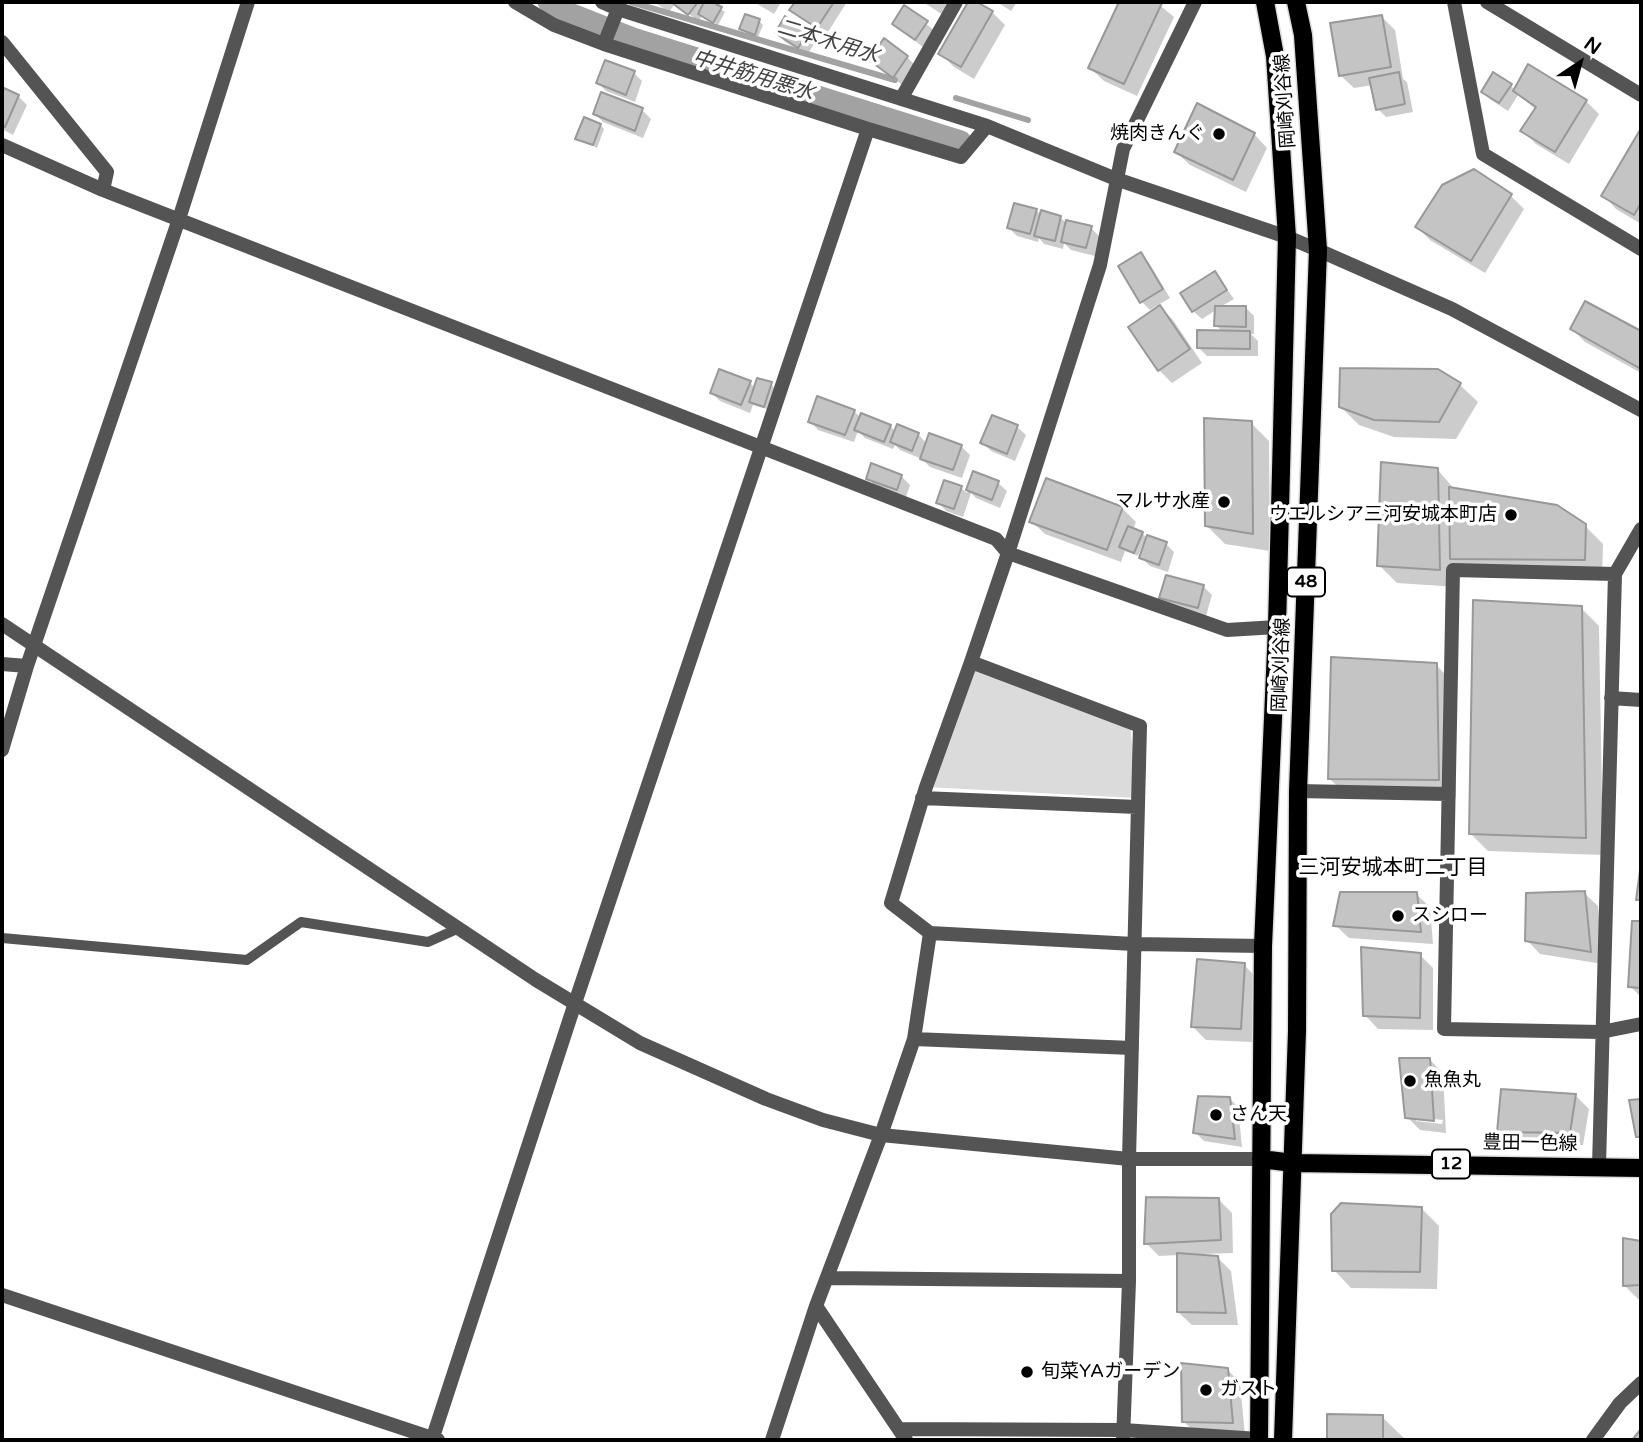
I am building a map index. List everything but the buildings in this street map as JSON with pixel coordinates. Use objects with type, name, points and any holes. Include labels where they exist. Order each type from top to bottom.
[{"type":"main road","name":"岡崎刈谷線","points":[[1261,1159],[1263,946],[1277,628],[1287,237],[1275,56],[1265,2]]},
{"type":"main road","name":"岡崎刈谷線","points":[[1293,1163],[1297,1031],[1298,791],[1318,250],[1303,35],[1296,2]]},
{"type":"main road","name":"豊田一色線","points":[[1261,1159],[1293,1163],[1641,1168]]},
{"type":"main road","points":[[1259,1440],[1261,1159]]},
{"type":"main road","points":[[1283,1440],[1293,1163]]},
{"type":"street","points":[[2,750],[34,644],[179,219],[248,2]]},
{"type":"street","points":[[515,2],[554,24],[604,44],[961,157],[987,126]]},
{"type":"street","points":[[604,2],[618,9],[987,126],[1116,179],[1287,237],[1452,309],[1641,410]]},
{"type":"street","points":[[901,99],[956,2]]},
{"type":"street","points":[[1195,2],[1123,149],[1100,265],[1008,553],[922,798],[891,903],[930,933],[1134,944],[1263,946]]},
{"type":"street","points":[[1454,2],[1483,154],[1641,249]]},
{"type":"street","points":[[1487,2],[1641,95]]},
{"type":"street","points":[[604,44],[618,9]]},
{"type":"street","points":[[2,43],[107,172],[103,190]]},
{"type":"street","points":[[2,1294],[434,1440],[575,1003],[868,129]]},
{"type":"street","points":[[2,145],[103,190],[996,539],[1008,553],[1227,630],[1277,628]]},
{"type":"street","points":[[1599,1166],[1615,574],[1641,529]]},
{"type":"street","points":[[1615,574],[1453,570],[1444,1029],[1601,1032],[1641,1024]]},
{"type":"street","points":[[2,624],[457,929],[575,1003],[640,1043],[766,1098],[823,1120],[881,1135],[1129,1159],[1261,1159]]},
{"type":"street","points":[[971,662],[1140,726],[1129,1159],[1129,1281],[1123,1435]]},
{"type":"street","points":[[2,664],[27,666]]},
{"type":"street","points":[[1611,698],[1641,700]]},
{"type":"street","points":[[1298,791],[1448,794]]},
{"type":"street","points":[[922,798],[1137,807]]},
{"type":"street","points":[[2,938],[247,960],[301,922],[428,942],[457,929]]},
{"type":"street","points":[[772,1440],[816,1306],[914,1039],[930,933]]},
{"type":"street","points":[[914,1039],[1132,1048]]},
{"type":"street","points":[[828,1278],[1129,1281]]},
{"type":"street","points":[[816,1306],[902,1435],[1123,1435],[1259,1440]]},
{"type":"street","points":[[1593,1440],[1620,1403],[1641,1383]]},
{"type":"shaded area","points":[[971,662],[1130,723],[1137,798],[926,787]]},
{"type":"waterway","name":"中井筋用悪水","points":[[548,2],[633,38],[961,141]]},
{"type":"waterway","name":"二本木用水","points":[[631,2],[895,80]]},
{"type":"waterway","name":"二本木用水","points":[[956,98],[1028,120]]},
{"type":"place","name":"焼肉きんぐ","points":[[1219,134]]},
{"type":"place","name":"マルサ水産","points":[[1224,502]]},
{"type":"place","name":"ウエルシア三河安城本町店","points":[[1511,515]]},
{"type":"place","name":"スシロー","points":[[1398,916]]},
{"type":"place","name":"魚魚丸","points":[[1410,1081]]},
{"type":"place","name":"さん天","points":[[1216,1115]]},
{"type":"place","name":"旬菜YAガーデン","points":[[1027,1372]]},
{"type":"place","name":"ガスト","points":[[1206,1390]]},
{"type":"district","name":"三河安城本町二丁目","points":[[1393,868]]}]
